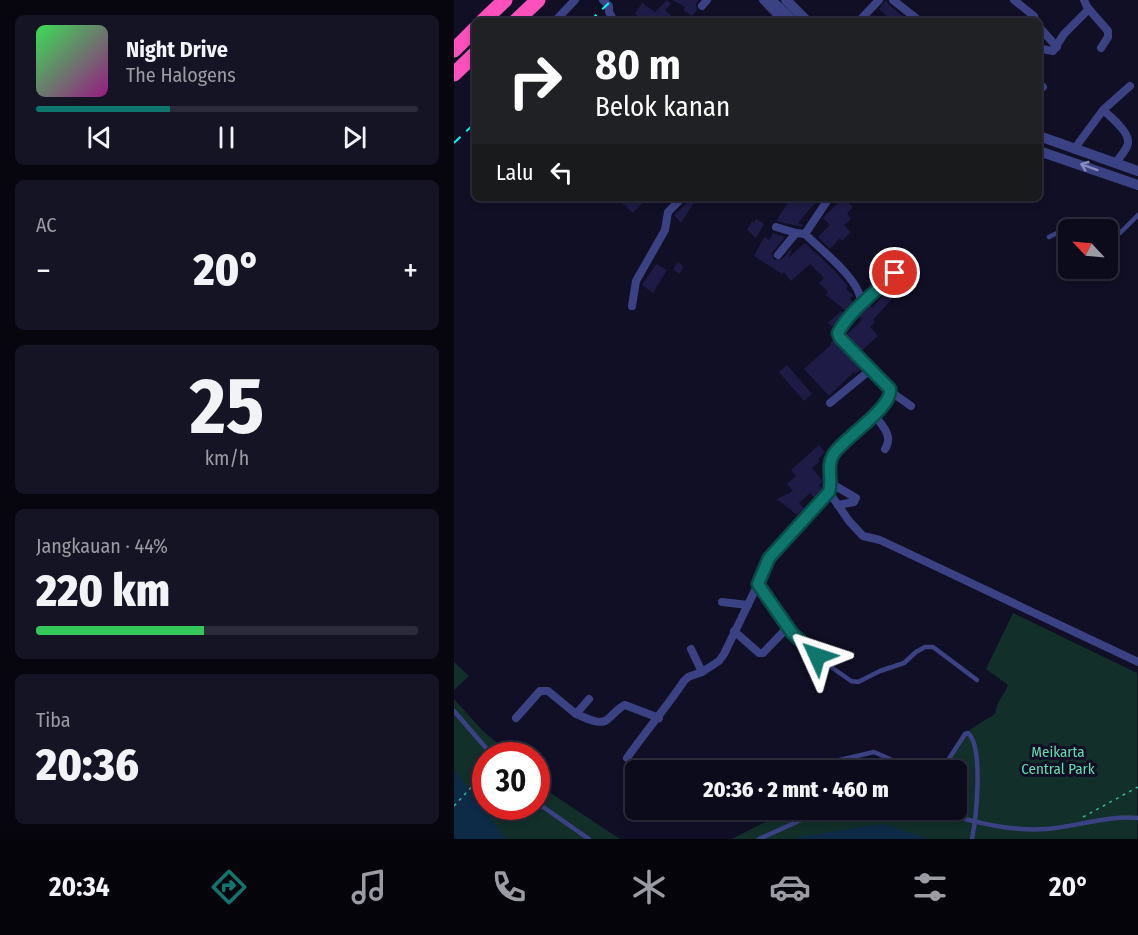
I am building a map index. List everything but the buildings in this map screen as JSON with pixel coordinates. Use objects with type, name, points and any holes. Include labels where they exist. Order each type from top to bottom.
[{"type":"highway","points":[[486,18],[505,0]]},
{"type":"highway","points":[[498,18],[516,0]]},
{"type":"highway","points":[[511,18],[529,0]]},
{"type":"highway","points":[[519,18],[538,0]]},
{"type":"highway","points":[[454,50],[472,32]]},
{"type":"highway","points":[[454,61],[472,43]]},
{"type":"highway","points":[[454,74],[472,57]]},
{"type":"highway","points":[[454,81],[472,64]]},
{"type":"street","points":[[562,18],[575,0]]},
{"type":"street","points":[[603,0],[609,6],[612,18]]},
{"type":"street","points":[[763,0],[780,18]]},
{"type":"street","points":[[771,0],[790,18]]},
{"type":"street","points":[[786,0],[804,18]]},
{"type":"street","points":[[862,18],[879,0]]},
{"type":"street","points":[[894,0],[916,18]]},
{"type":"street","points":[[1014,0],[1035,18]]},
{"type":"street","points":[[1084,0],[1108,31],[1108,37],[1101,48]]},
{"type":"street","points":[[1042,50],[1053,51],[1064,34],[1089,9]]},
{"type":"street","points":[[1042,30],[1057,47]]},
{"type":"street","points":[[1075,148],[1103,110],[1130,86]]},
{"type":"street","points":[[1103,110],[1120,126],[1129,140],[1116,163]]},
{"type":"street","points":[[1042,137],[1138,171]]},
{"type":"street","points":[[1042,152],[1138,185]]},
{"type":"street","points":[[632,306],[636,281],[665,230],[668,212],[679,201]]},
{"type":"street","points":[[778,255],[801,233],[827,201]]},
{"type":"street","points":[[776,227],[801,233],[848,276],[862,302],[838,333],[840,338],[891,392],[911,406]]},
{"type":"street","points":[[830,403],[870,370]]},
{"type":"street","points":[[891,392],[874,414],[833,455],[829,470],[830,488],[849,521],[863,536],[880,540],[1138,662]]},
{"type":"street","points":[[874,414],[890,438],[885,449]]},
{"type":"street","points":[[830,488],[856,498],[854,502],[838,505]]},
{"type":"street","points":[[627,758],[645,732],[659,718],[684,681],[719,661],[769,558],[830,488]]},
{"type":"street","points":[[758,584],[788,627],[806,647],[827,664]]},
{"type":"street","points":[[721,602],[748,605]]},
{"type":"street","points":[[734,631],[759,653],[763,653],[788,627]]},
{"type":"street","points":[[691,649],[702,672]]},
{"type":"street","points":[[516,718],[541,691],[548,692],[576,714],[604,723],[625,705],[659,718]]},
{"type":"street","points":[[576,714],[589,699]]},
{"type":"lane","points":[[1049,237],[1086,219],[1114,233],[1120,233],[1138,215]]},
{"type":"lane","points":[[862,302],[895,273]]},
{"type":"lane","points":[[827,664],[851,681],[858,682],[880,670],[904,663],[925,646],[933,647],[977,680]]},
{"type":"lane","points":[[454,711],[481,742]]},
{"type":"lane","points":[[948,760],[965,734],[968,733],[974,740],[977,757],[976,822],[972,839]]},
{"type":"lane","points":[[840,760],[874,752],[892,760]]},
{"type":"lane","points":[[550,812],[589,839]]},
{"type":"lane","points":[[967,820],[1042,830],[1070,827],[1108,818],[1138,819]]},
{"type":"lane","points":[[759,839],[801,820]]},
{"type":"path","points":[[454,806],[472,787]]},
{"type":"path","points":[[1070,827],[1074,822],[1138,787]]},
{"type":"green space","name":"Meikarta Central Park","points":[[1013,613],[1137,673],[1137,839],[732,839],[769,820],[967,820],[967,760],[948,760],[968,731],[995,714],[997,705],[1008,685],[986,669]]},
{"type":"green space","points":[[454,662],[469,676],[454,690]]},
{"type":"green space","points":[[454,699],[496,742],[472,742],[472,820],[550,820],[550,792],[620,839],[454,839]]},
{"type":"green space","points":[[878,758],[883,760],[858,760]]},
{"type":"water","points":[[454,769],[472,793],[472,820],[492,820],[507,839],[454,839]]},
{"type":"water","points":[[882,824],[930,839],[795,839],[799,837]]},
{"type":"railway","points":[[593,18],[612,0]]},
{"type":"railway","points":[[454,143],[472,126]]},
{"type":"route","points":[[817,656],[792,633],[758,584],[769,558],[829,492],[832,484],[829,470],[833,455],[890,396],[890,389],[840,338],[838,333],[862,302],[895,273]]}]
